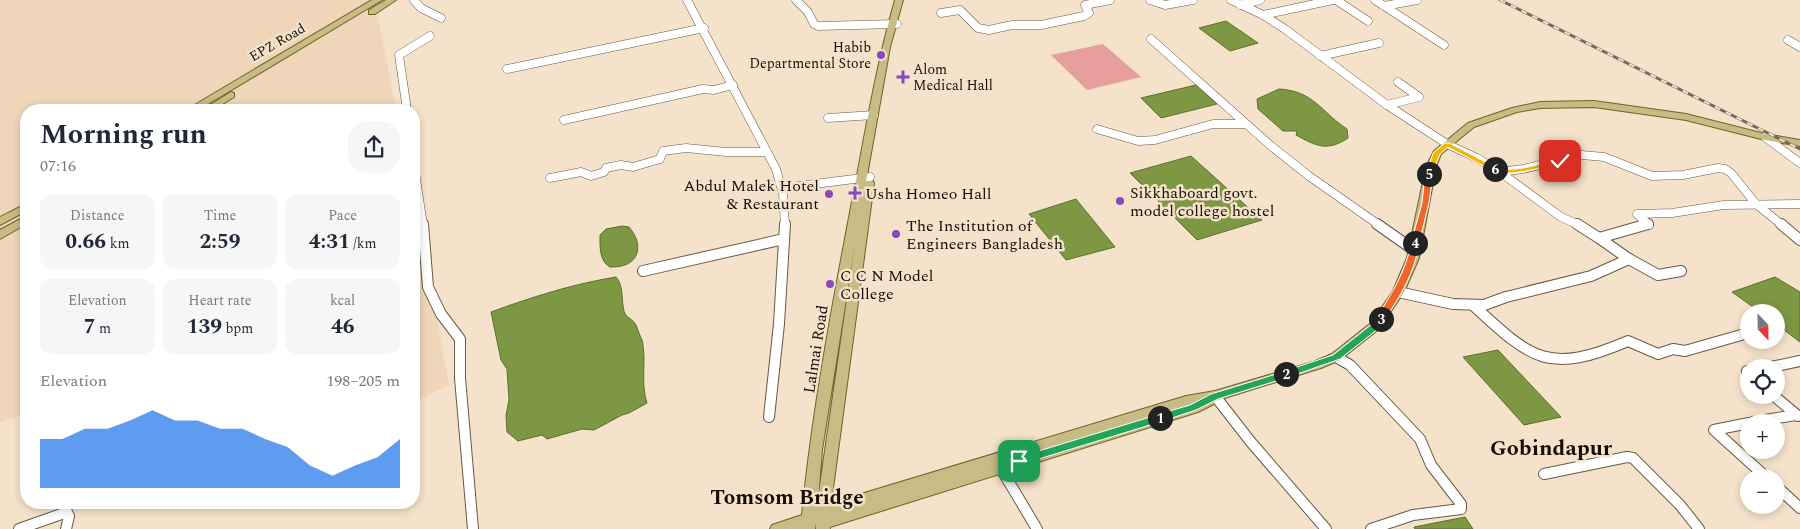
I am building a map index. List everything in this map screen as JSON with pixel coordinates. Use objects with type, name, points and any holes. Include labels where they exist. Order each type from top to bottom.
[{"type":"main road","name":"EPZ Road","points":[[201,104],[378,0]]},
{"type":"main road","name":"EPZ Road","points":[[217,104],[392,0]]},
{"type":"main road","name":"Lalmai Road","points":[[823,521],[852,306],[874,115],[899,0]]},
{"type":"main road","name":"Lalmai Road","points":[[808,524],[815,450],[838,306],[877,128],[894,24],[905,0]]},
{"type":"main road","points":[[823,521],[1017,457],[1193,408],[1215,396],[1336,357],[1375,326],[1398,292],[1413,258],[1426,203],[1430,167],[1437,153],[1471,125],[1540,105],[1566,103],[1594,104],[1686,117],[1765,138],[1800,143]]},
{"type":"main road","points":[[0,222],[20,210]]},
{"type":"main road","points":[[0,235],[20,223]]},
{"type":"main road","points":[[838,306],[852,306]]},
{"type":"main road","points":[[823,521],[1000,467],[1017,457]]},
{"type":"main road","points":[[777,529],[808,524]]},
{"type":"street","points":[[414,0],[421,8],[441,18]]},
{"type":"street","points":[[687,0],[704,28],[767,152],[783,188],[786,219],[780,330],[770,417]]},
{"type":"street","points":[[796,0],[808,12],[814,24],[818,26],[894,24]]},
{"type":"street","points":[[941,13],[960,10],[978,28],[990,30],[1012,25],[1041,24],[1084,16],[1089,13],[1085,6],[1110,0]]},
{"type":"street","points":[[1141,0],[1147,3],[1193,0]]},
{"type":"street","points":[[1231,0],[1285,29],[1386,105],[1447,144],[1478,158],[1561,217],[1572,220],[1629,259],[1658,275],[1681,271]]},
{"type":"street","points":[[1240,5],[1260,0]]},
{"type":"street","points":[[1262,15],[1334,0],[1368,21]]},
{"type":"street","points":[[1374,0],[1444,45]]},
{"type":"street","points":[[1384,6],[1417,0]]},
{"type":"street","points":[[507,68],[704,28]]},
{"type":"street","points":[[406,104],[399,55],[430,36]]},
{"type":"street","points":[[1151,39],[1244,124],[1309,176],[1414,250]]},
{"type":"street","points":[[1788,40],[1800,47]]},
{"type":"street","points":[[1320,56],[1378,43]]},
{"type":"street","points":[[1386,105],[1419,97],[1398,82]]},
{"type":"street","points":[[564,120],[703,89],[714,90],[733,85]]},
{"type":"street","points":[[828,118],[874,115]]},
{"type":"street","points":[[1097,129],[1138,141],[1162,139],[1213,124],[1244,124]]},
{"type":"street","points":[[1765,138],[1800,163]]},
{"type":"street","points":[[550,178],[581,172],[590,176],[604,172],[606,168],[621,164],[633,167],[660,159],[662,158],[662,152],[678,148],[726,152],[767,152]]},
{"type":"street","points":[[1500,172],[1523,169],[1582,155],[1609,159],[1652,176],[1683,174],[1718,168],[1731,173],[1756,204],[1800,240]]},
{"type":"street","points":[[783,188],[867,177]]},
{"type":"street","points":[[420,201],[428,287],[441,314],[460,339],[460,378],[472,529]]},
{"type":"street","points":[[1599,238],[1649,225],[1637,214],[1672,213],[1724,205],[1800,204]]},
{"type":"street","points":[[643,271],[784,239]]},
{"type":"street","points":[[1398,292],[1453,304],[1484,305],[1506,297],[1591,276],[1629,259]]},
{"type":"street","points":[[1473,306],[1521,346],[1549,359],[1564,359],[1604,352],[1628,341],[1658,354],[1674,350],[1685,351],[1740,335]]},
{"type":"street","points":[[1336,357],[1350,365],[1420,439],[1422,447],[1432,465],[1461,504],[1461,509],[1413,515],[1371,529]]},
{"type":"street","points":[[1785,364],[1800,361]]},
{"type":"street","points":[[1215,396],[1250,441],[1326,529]]},
{"type":"street","points":[[1784,404],[1798,416]]},
{"type":"street","points":[[1785,418],[1798,416]]},
{"type":"street","points":[[1740,425],[1714,430],[1740,454]]},
{"type":"street","points":[[1544,474],[1627,457],[1633,458],[1680,506],[1699,529]]},
{"type":"street","points":[[1746,459],[1757,469]]},
{"type":"street","points":[[1000,467],[1037,529]]},
{"type":"street","points":[[1785,494],[1800,508]]},
{"type":"street","points":[[19,529],[68,512],[66,529]]},
{"type":"shaded area","points":[[0,0],[375,0],[395,104],[20,104],[20,416],[0,422]]},
{"type":"shaded area","points":[[1226,21],[1258,43],[1230,51],[1199,28]]},
{"type":"shaded area","points":[[1103,44],[1141,77],[1087,90],[1051,55]]},
{"type":"shaded area","points":[[1196,85],[1217,104],[1161,118],[1141,98]]},
{"type":"shaded area","points":[[1279,89],[1301,94],[1309,98],[1347,129],[1348,138],[1334,145],[1322,146],[1296,135],[1297,131],[1283,131],[1258,109],[1257,99]]},
{"type":"shaded area","points":[[1191,156],[1262,220],[1197,240],[1130,173]]},
{"type":"shaded area","points":[[1076,199],[1115,247],[1066,260],[1029,214]]},
{"type":"shaded area","points":[[622,226],[629,227],[637,242],[638,249],[633,260],[627,264],[610,267],[602,257],[600,235],[606,229]]},
{"type":"shaded area","points":[[420,232],[449,385],[420,399]]},
{"type":"shaded area","points":[[616,277],[621,289],[625,313],[635,323],[642,340],[644,387],[647,403],[594,430],[582,429],[547,439],[542,435],[518,441],[507,432],[506,415],[509,400],[507,369],[501,360],[491,312],[584,283]]},
{"type":"shaded area","points":[[1775,277],[1800,292],[1800,342],[1785,331],[1785,304],[1749,304],[1732,292]]},
{"type":"shaded area","points":[[1498,350],[1561,417],[1524,425],[1463,357]]},
{"type":"shaded area","points":[[1465,517],[1473,529],[1415,529],[1414,527]]},
{"type":"railway","points":[[1500,0],[1800,149]]},
{"type":"place","name":"Habib Departmental Store","points":[[881,55]]},
{"type":"place","name":"Alom Medical Hall","points":[[903,77]]},
{"type":"place","name":"Usha Homeo Hall","points":[[855,193]]},
{"type":"place","name":"Abdul Malek Hotel & Restaurant","points":[[829,194]]},
{"type":"place","name":"Sikkhaboard govt. model college hostel","points":[[1120,201]]},
{"type":"place","name":"The Institution of Engineers Bangladesh","points":[[896,234]]},
{"type":"place","name":"C C N Model College","points":[[830,284]]},
{"type":"district","name":"Gobindapur","points":[[1551,447]]},
{"type":"district","name":"Tomsom Bridge","points":[[787,497]]},
{"type":"route","points":[[1019,461],[1193,408],[1215,396],[1317,365],[1336,357],[1355,343],[1375,326],[1398,292],[1413,258],[1416,236],[1426,203],[1430,167],[1437,153],[1447,144],[1478,158],[1500,172],[1560,161]]}]
